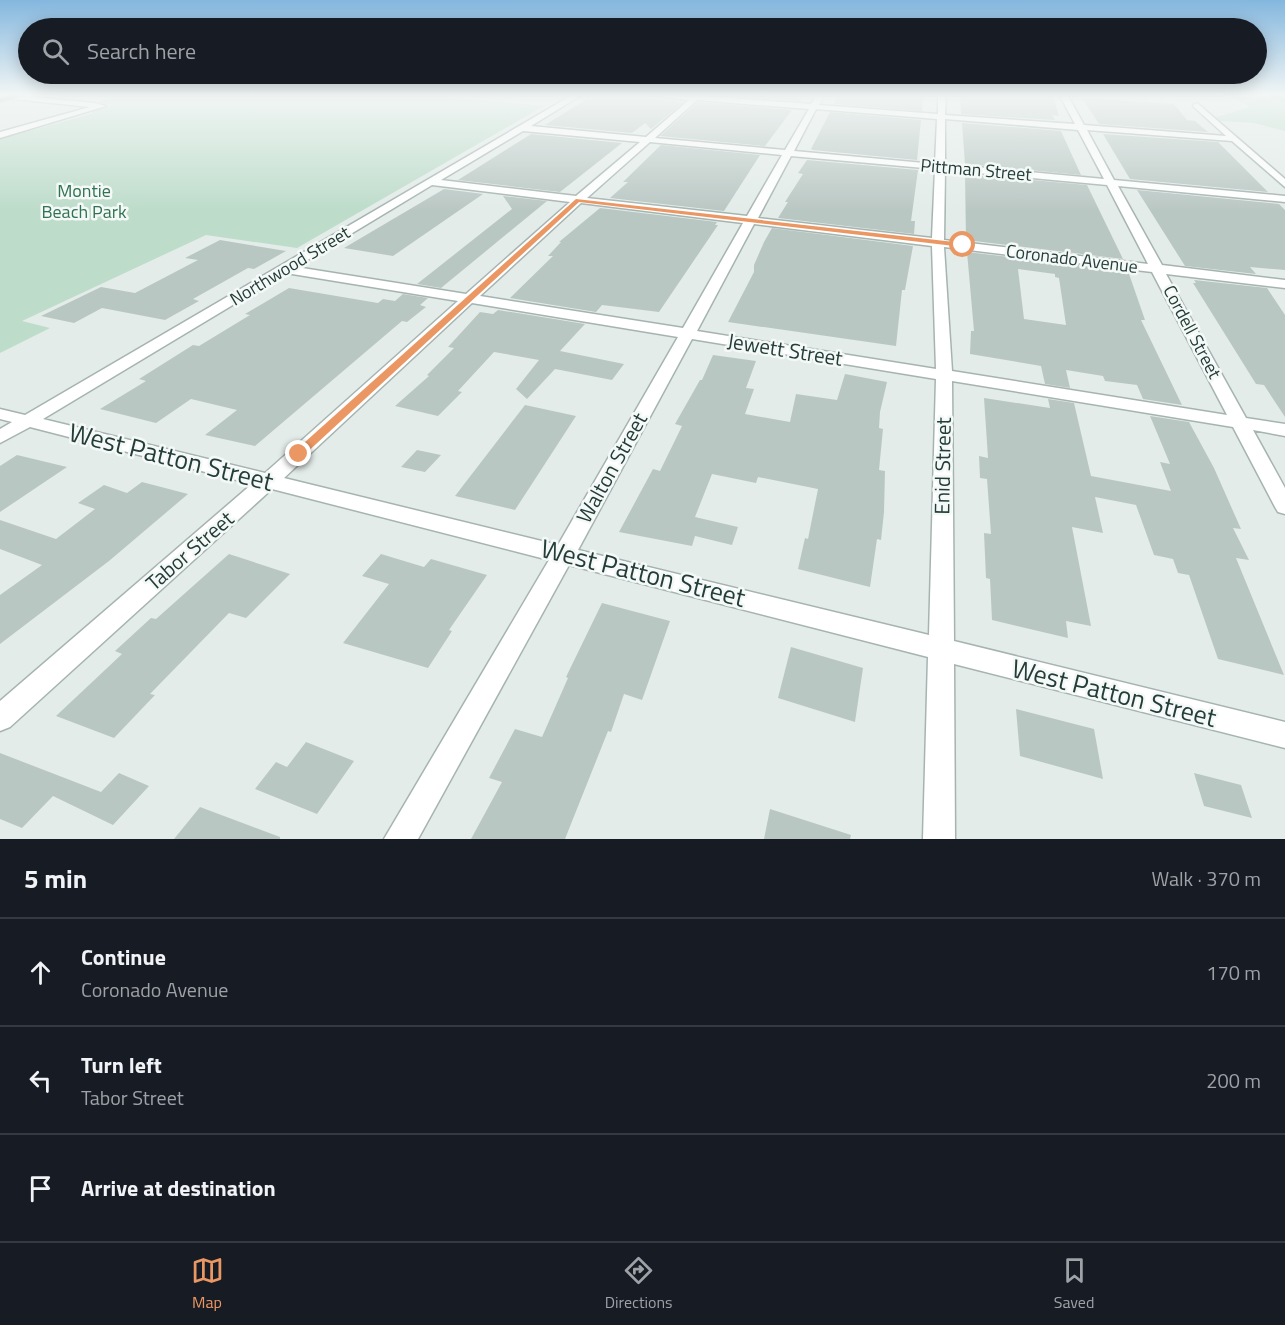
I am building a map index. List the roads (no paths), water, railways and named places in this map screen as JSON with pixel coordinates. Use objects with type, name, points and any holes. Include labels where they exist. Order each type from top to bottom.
[{"type":"street","name":"Northwood Street","points":[[0,437],[514,133]]},
{"type":"street","name":"Pittman Street","points":[[582,133],[1285,199]]},
{"type":"street","name":"Tabor Street","points":[[0,718],[268,482],[578,200],[656,133]]},
{"type":"street","name":"Walton Street","points":[[400,839],[565,553],[798,133]]},
{"type":"street","name":"Enid Street","points":[[939,839],[944,375],[938,243],[942,133]]},
{"type":"street","name":"Cordell Street","points":[[1084,133],[1285,507]]},
{"type":"street","points":[[1160,133],[1235,139]]},
{"type":"street","points":[[1228,133],[1285,184]]},
{"type":"street","name":"Coronado Avenue","points":[[430,182],[1285,284]]},
{"type":"street","name":"Jewett Street","points":[[285,269],[1285,430]]},
{"type":"street","name":"West Patton Street","points":[[0,414],[268,482],[565,553],[1285,735]]},
{"type":"park label","name":"Montie Beach Park","points":[[84,201]]}]
